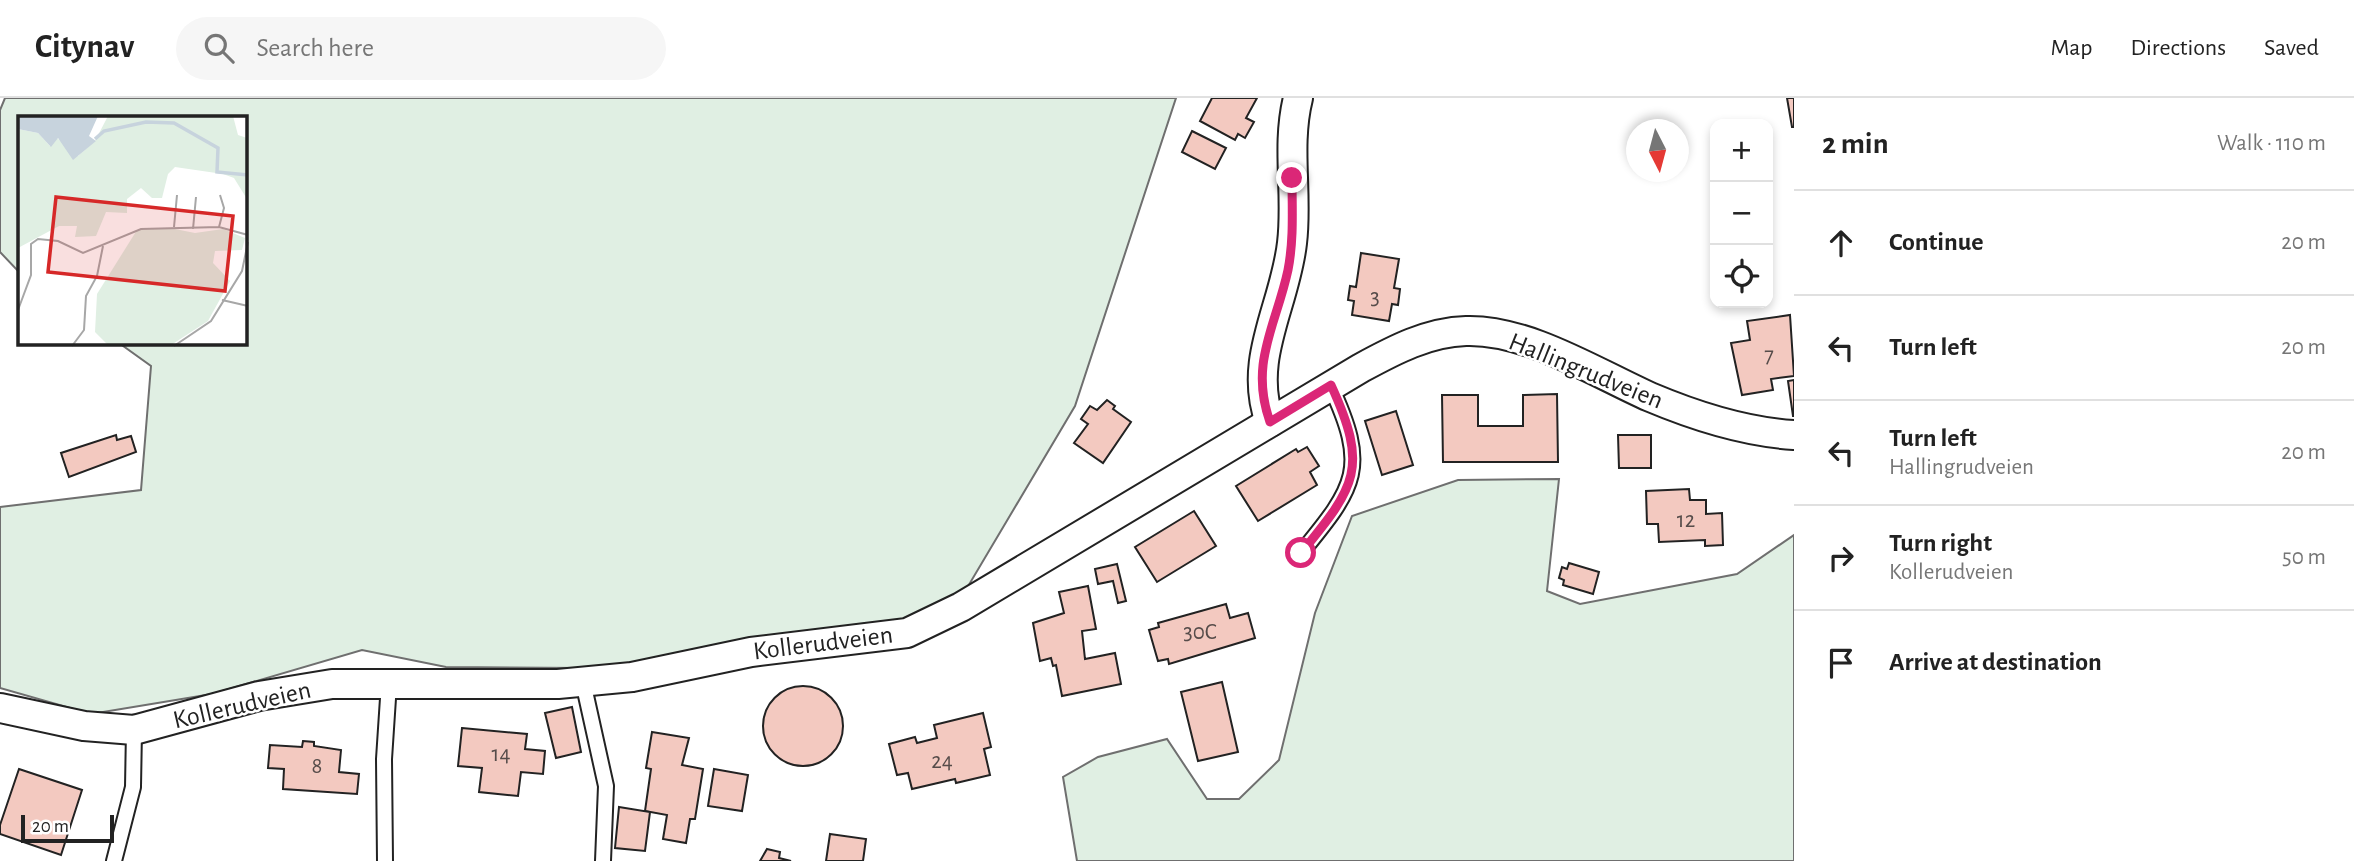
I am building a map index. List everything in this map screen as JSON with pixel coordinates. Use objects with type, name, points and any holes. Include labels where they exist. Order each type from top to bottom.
[{"type":"street","points":[[1270,422],[1264,404],[1261,365],[1264,345],[1288,270],[1293,241],[1291,134],[1298,98]]},
{"type":"street","name":"Hallingrudveien","points":[[1270,422],[1394,350],[1431,335],[1467,331],[1535,345],[1685,410],[1733,424],[1794,435]]},
{"type":"street","name":"Kollerudveien","points":[[0,708],[84,726],[134,730],[259,696],[332,684],[494,685],[583,682],[632,677],[751,652],[809,643],[887,637],[916,629],[961,607],[1270,422]]},
{"type":"lane","points":[[1301,553],[1334,513],[1345,494],[1351,473],[1354,454],[1349,424],[1331,385]]},
{"type":"lane","points":[[583,682],[606,786],[603,861]]},
{"type":"lane","points":[[385,861],[384,758],[389,683]]},
{"type":"lane","points":[[114,861],[134,788],[134,730]]},
{"type":"green space","points":[[5,98],[1176,98],[1075,406],[951,615],[885,636],[581,668],[446,667],[362,650],[212,694],[91,714],[0,688],[0,507],[141,490],[151,366],[122,345],[247,345],[247,116],[18,116],[18,271],[0,252],[0,110]]},
{"type":"green space","points":[[1559,479],[1547,591],[1580,604],[1737,574],[1794,535],[1794,861],[1077,861],[1063,777],[1098,757],[1167,739],[1207,799],[1239,799],[1279,760],[1315,613],[1352,516],[1458,480]]},
{"type":"building","points":[[1212,98],[1257,98],[1246,118],[1254,122],[1245,138],[1238,134],[1235,140],[1200,121]]},
{"type":"building","points":[[1787,98],[1794,98],[1794,127],[1792,127]]},
{"type":"building","points":[[1192,131],[1226,148],[1215,169],[1182,152]]},
{"type":"building","points":[[1361,253],[1399,259],[1394,288],[1400,289],[1398,305],[1392,304],[1389,321],[1352,315],[1354,301],[1348,300],[1350,286],[1356,287]]},
{"type":"building","points":[[1790,315],[1794,376],[1771,379],[1773,390],[1742,395],[1731,343],[1750,340],[1747,321]]},
{"type":"building","points":[[1794,380],[1794,416],[1793,416],[1788,381]]},
{"type":"building","points":[[1557,394],[1558,462],[1443,462],[1442,395],[1478,395],[1478,426],[1523,426],[1523,395]]},
{"type":"building","points":[[1107,400],[1115,406],[1113,409],[1131,422],[1103,463],[1074,443],[1088,424],[1081,419],[1090,406],[1097,410]]},
{"type":"building","points":[[1396,411],[1413,465],[1382,475],[1365,421]]},
{"type":"building","points":[[116,435],[117,440],[131,436],[136,452],[69,477],[61,453]]},
{"type":"building","points":[[1618,435],[1651,435],[1651,468],[1619,468]]},
{"type":"building","points":[[1307,447],[1319,466],[1310,472],[1317,485],[1258,521],[1236,486],[1296,449],[1298,452]]},
{"type":"building","points":[[1689,489],[1690,500],[1706,500],[1706,514],[1722,513],[1723,545],[1705,546],[1705,540],[1659,542],[1658,524],[1647,524],[1646,491]]},
{"type":"building","points":[[1194,511],[1216,546],[1157,582],[1135,547]]},
{"type":"building","points":[[1569,563],[1599,572],[1593,594],[1563,585],[1564,580],[1559,578],[1562,567],[1567,569]]},
{"type":"building","points":[[1117,564],[1126,601],[1118,603],[1113,581],[1098,584],[1095,569]]},
{"type":"building","points":[[1088,586],[1096,629],[1082,631],[1085,659],[1115,653],[1121,684],[1062,696],[1056,665],[1053,666],[1051,658],[1040,661],[1033,623],[1064,613],[1059,592]]},
{"type":"building","points":[[1226,604],[1230,618],[1248,613],[1255,638],[1169,664],[1168,659],[1158,661],[1149,630],[1159,627],[1158,623]]},
{"type":"building","points":[[1222,682],[1238,752],[1198,761],[1181,692]]},
{"type":"building","points":[[803,686],[818,689],[831,698],[840,711],[843,726],[840,741],[831,754],[818,763],[803,766],[788,763],[775,754],[766,741],[763,726],[766,711],[775,698],[788,689]]},
{"type":"building","points":[[572,707],[581,752],[556,758],[545,713]]},
{"type":"building","points":[[983,713],[991,747],[984,749],[990,775],[956,783],[955,779],[912,789],[908,773],[897,775],[889,744],[915,737],[917,743],[937,738],[934,725]]},
{"type":"building","points":[[462,728],[527,734],[525,749],[545,751],[543,774],[521,772],[518,796],[479,792],[482,768],[458,766]]},
{"type":"building","points":[[652,732],[689,738],[682,765],[703,769],[695,819],[690,819],[686,843],[663,839],[667,815],[645,811],[651,769],[646,768]]},
{"type":"building","points":[[303,741],[314,742],[314,746],[341,750],[339,772],[359,774],[357,794],[283,789],[284,769],[268,768],[270,745],[302,747]]},
{"type":"building","points":[[19,769],[82,790],[61,855],[0,834],[0,825]]},
{"type":"building","points":[[714,769],[748,775],[742,811],[708,806]]},
{"type":"building","points":[[619,807],[650,812],[645,851],[615,848]]},
{"type":"building","points":[[830,834],[866,839],[863,861],[826,861]]},
{"type":"building","points":[[767,849],[780,852],[779,858],[791,861],[760,861]]},
{"type":"route","points":[[1292,178],[1293,241],[1288,270],[1264,345],[1261,384],[1264,404],[1270,422],[1331,385],[1349,424],[1354,454],[1345,494],[1334,513],[1301,553]]}]
